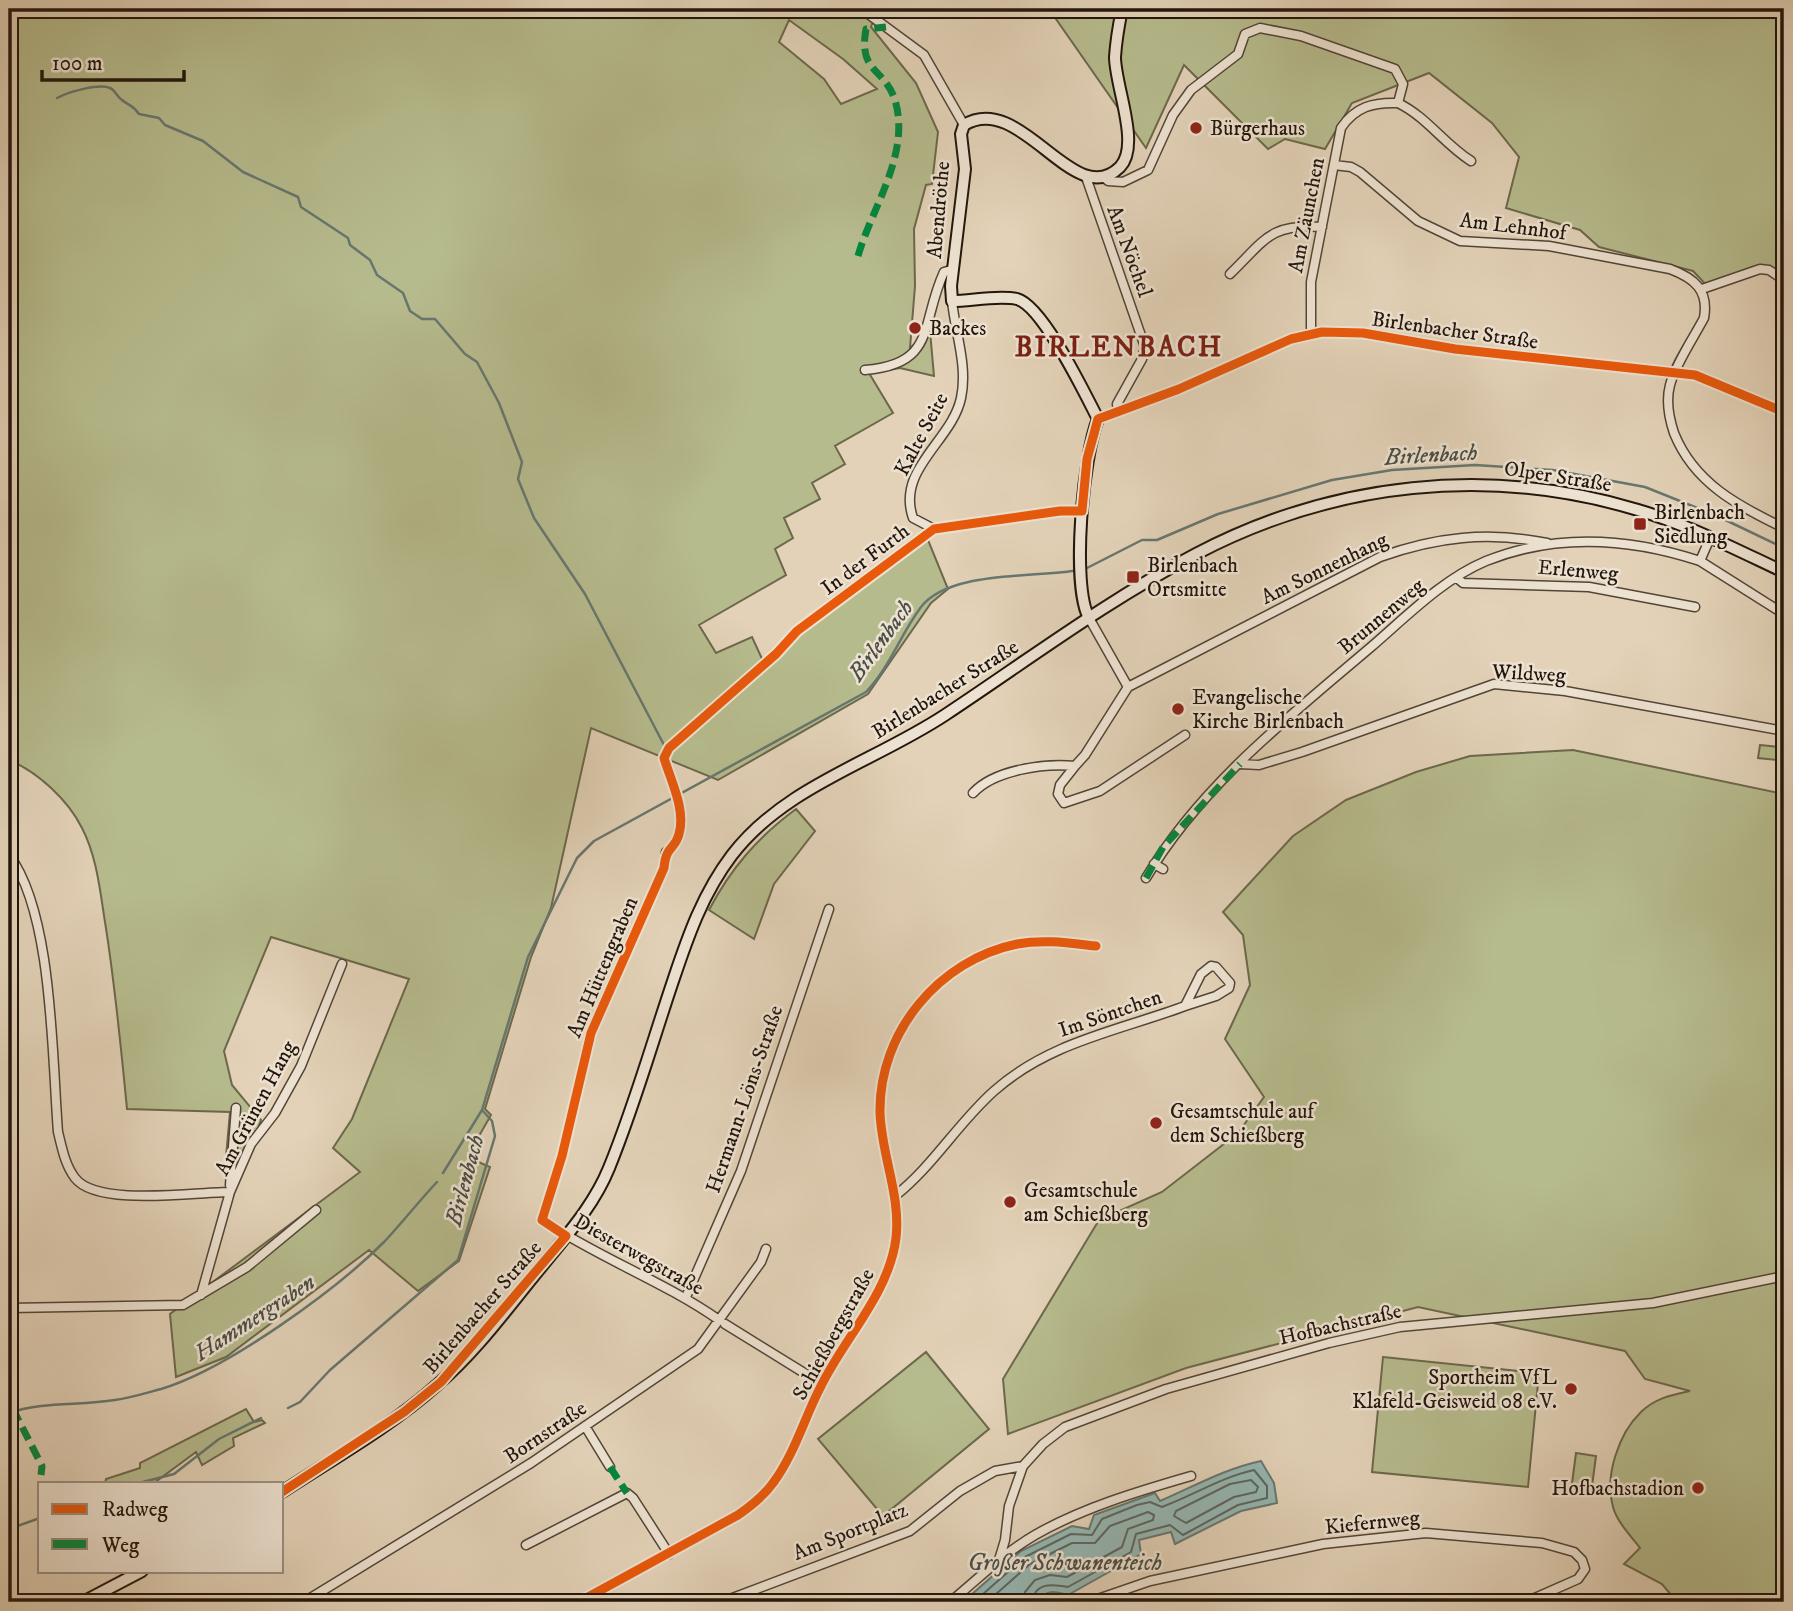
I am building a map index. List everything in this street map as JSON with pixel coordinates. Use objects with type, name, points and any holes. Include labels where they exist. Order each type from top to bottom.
[{"type":"main road","points":[[964,125],[986,117],[998,120],[1032,138],[1086,177],[1103,177],[1122,165],[1129,148],[1115,56],[1122,9]]},
{"type":"main road","name":"Abendröthe","points":[[951,301],[951,270],[965,169],[961,134],[964,125]]},
{"type":"main road","points":[[951,301],[1014,299],[1027,305],[1072,367],[1098,419],[1087,459],[1082,511],[1084,608],[1089,618]]},
{"type":"main road","name":"Olper Straße","points":[[1089,618],[1190,557],[1257,526],[1301,509],[1398,488],[1497,485],[1565,493],[1641,511],[1710,538],[1784,572]]},
{"type":"main road","name":"Birlenbacher Straße","points":[[284,1491],[404,1412],[441,1382],[592,1202],[608,1170],[699,910],[720,872],[743,841],[785,804],[931,724],[1089,618]]},
{"type":"main road","points":[[83,1602],[140,1572]]},
{"type":"street","points":[[867,13],[924,55],[964,125]]},
{"type":"street","name":"Am Nöchel","points":[[1103,177],[1108,181],[1124,182],[1148,170],[1173,115],[1191,90],[1238,54],[1245,34],[1260,28],[1318,40],[1395,69],[1403,84],[1398,103]]},
{"type":"street","name":"Am Zäunchen","points":[[1311,334],[1311,282],[1341,128],[1348,119],[1379,102],[1398,103]]},
{"type":"street","points":[[1398,103],[1424,117],[1450,148],[1471,161]]},
{"type":"street","name":"Am Lehnhof","points":[[1334,165],[1351,167],[1360,172],[1418,221],[1460,241],[1549,246],[1670,269],[1688,276],[1702,289]]},
{"type":"street","name":"Am Nöchel","points":[[1086,177],[1145,347],[1142,359],[1117,404],[1118,412]]},
{"type":"street","points":[[1230,274],[1280,229],[1294,225],[1322,227]]},
{"type":"street","points":[[1784,280],[1769,270],[1760,269],[1702,289],[1706,307],[1704,318],[1670,384],[1670,416],[1688,462],[1714,489],[1784,528]]},
{"type":"street","points":[[864,370],[898,364],[915,353],[925,341],[939,283],[944,272],[951,270]]},
{"type":"street","name":"Kalte Seite","points":[[934,528],[913,518],[909,497],[919,467],[951,421],[962,396],[962,364],[951,301]]},
{"type":"street","name":"Birlenbacher Straße","points":[[1098,419],[1179,389],[1291,339],[1311,334],[1363,333],[1455,349],[1676,372],[1716,382],[1784,412]]},
{"type":"street","name":"In der Furth","points":[[797,631],[934,528],[1060,511],[1082,511]]},
{"type":"street","name":"Am Sonnenhang","points":[[1128,687],[1380,558],[1408,547],[1436,539],[1502,538],[1550,543]]},
{"type":"street","points":[[1700,561],[1710,538]]},
{"type":"street","name":"Brunnenweg","points":[[1146,878],[1163,847],[1240,764],[1332,680],[1428,599],[1488,560],[1550,543],[1606,541],[1667,551],[1700,561],[1784,614]]},
{"type":"street","name":"Erlenweg","points":[[1457,578],[1463,583],[1589,587],[1695,607]]},
{"type":"street","points":[[1089,618],[1128,687],[1085,755],[1059,785],[1058,793],[1064,803],[1100,791],[1185,735]]},
{"type":"street","name":"Wildweg","points":[[1240,764],[1259,765],[1301,752],[1494,684],[1565,691],[1784,731]]},
{"type":"street","points":[[973,793],[990,780],[1033,768],[1074,766]]},
{"type":"street","name":"Am Hüttengraben","points":[[542,1220],[562,1156],[591,1033],[664,869],[666,852]]},
{"type":"street","name":"Am Grünen Hang","points":[[9,855],[34,907],[43,960],[58,1132],[64,1157],[76,1180],[93,1191],[116,1195],[230,1192]]},
{"type":"street","points":[[1154,864],[1163,869]]},
{"type":"street","name":"Hermann-Löns-Straße","points":[[686,1297],[741,1171],[830,909]]},
{"type":"street","name":"Schießbergstraße","points":[[579,1602],[756,1503],[788,1457],[822,1384],[888,1270],[896,1235],[895,1196],[882,1139],[881,1091],[889,1057],[914,1008],[932,989],[978,957],[1016,944],[1050,940],[1096,946]]},
{"type":"street","name":"Am Grünen Hang","points":[[230,1192],[251,1144],[275,1113],[301,1066],[342,964]]},
{"type":"street","name":"Im Söntchen","points":[[895,1196],[917,1179],[966,1118],[1025,1068],[1082,1039],[1185,1006],[1216,996],[1229,988],[1230,983],[1216,967],[1211,966],[1201,974],[1185,1006]]},
{"type":"street","name":"Am Grünen Hang","points":[[230,1192],[236,1108]]},
{"type":"street","points":[[201,1296],[230,1192]]},
{"type":"street","points":[[9,1308],[183,1304],[201,1296],[261,1258],[316,1210]]},
{"type":"street","name":"Diesterwegstraße","points":[[542,1220],[566,1236],[686,1297],[722,1322]]},
{"type":"street","name":"Bornstraße","points":[[304,1602],[520,1470],[698,1349],[722,1322],[761,1262],[766,1249]]},
{"type":"street","name":"Hofbachstraße","points":[[999,1560],[1005,1540],[1009,1506],[1023,1466],[1043,1444],[1065,1427],[1166,1389],[1365,1334],[1427,1322],[1653,1303],[1784,1276]]},
{"type":"street","name":"Schießbergstraße","points":[[722,1322],[822,1384]]},
{"type":"street","points":[[585,1426],[610,1467]]},
{"type":"street","name":"Am Sportplatz","points":[[722,1602],[910,1531],[960,1491],[984,1477],[995,1471],[1023,1466]]},
{"type":"street","points":[[950,1602],[999,1560],[1036,1534],[1139,1491],[1191,1476]]},
{"type":"street","points":[[526,1545],[626,1493],[633,1498],[669,1554]]},
{"type":"street","name":"Kiefernweg","points":[[1089,1602],[1150,1581],[1324,1544],[1426,1533],[1542,1543],[1574,1552],[1582,1560],[1585,1569],[1578,1580],[1526,1602]]},
{"type":"street","points":[[599,1592],[604,1602]]},
{"type":"green space","points":[[9,9],[861,9],[875,16],[871,27],[916,83],[938,132],[932,184],[926,185],[914,229],[915,286],[910,348],[930,331],[934,376],[900,368],[869,373],[893,413],[835,446],[845,464],[812,483],[820,499],[784,518],[793,538],[775,549],[786,575],[699,625],[716,653],[752,637],[763,661],[926,535],[948,589],[931,603],[868,694],[718,780],[591,728],[551,908],[531,957],[485,1109],[491,1115],[467,1157],[490,1167],[459,1261],[418,1291],[369,1250],[226,1357],[176,1377],[170,1314],[360,1172],[333,1148],[352,1119],[409,979],[271,937],[224,1051],[232,1085],[261,1120],[243,1171],[225,1168],[230,1112],[127,1109],[112,969],[95,862],[82,828],[69,807],[41,779],[9,760]],"holes":[[[789,20],[843,59],[877,89],[841,104],[824,79],[779,42]]]},
{"type":"green space","points":[[1049,9],[1784,9],[1784,285],[1761,265],[1710,289],[1693,271],[1599,247],[1580,230],[1506,208],[1519,157],[1492,123],[1429,73],[1352,103],[1325,149],[1285,139],[1268,149],[1184,65],[1146,148]]},
{"type":"green space","points":[[1760,745],[1779,747],[1777,760],[1758,758]]},
{"type":"green space","points":[[1573,750],[1784,794],[1784,1602],[1677,1602],[1662,1584],[1624,1564],[1640,1548],[1621,1523],[1613,1507],[1610,1482],[1615,1456],[1626,1431],[1646,1407],[1664,1398],[1690,1391],[1645,1379],[1625,1351],[1418,1307],[1186,1368],[1008,1434],[1003,1379],[1099,1220],[1162,1192],[1238,1133],[1264,1097],[1225,1039],[1250,985],[1243,935],[1223,912],[1293,836],[1346,800],[1416,772],[1470,756]]},
{"type":"green space","points":[[796,809],[815,831],[774,884],[754,939],[709,910],[746,854]]},
{"type":"green space","points":[[926,1352],[989,1429],[883,1516],[818,1439]]},
{"type":"green space","points":[[1383,1357],[1539,1373],[1528,1487],[1372,1472]]},
{"type":"green space","points":[[246,1409],[254,1422],[262,1420],[265,1423],[233,1438],[234,1446],[202,1465],[196,1452],[155,1482],[105,1482],[106,1479],[140,1468],[140,1463]]},
{"type":"green space","points":[[1576,1453],[1596,1456],[1591,1494],[1571,1491]]},
{"type":"water","name":"Großer Schwanenteich","points":[[1261,1461],[1274,1483],[1277,1503],[1241,1511],[1175,1544],[1171,1532],[1139,1540],[1141,1554],[1068,1595],[1051,1592],[1038,1602],[963,1602],[1021,1551],[1072,1526],[1089,1529],[1094,1515],[1155,1493],[1160,1501],[1222,1473]]},
{"type":"waterway","points":[[57,98],[91,87],[110,88],[139,114],[159,118],[165,125],[203,141],[243,172],[298,197],[301,207],[348,238],[350,245],[370,260],[377,275],[403,293],[410,311],[422,319],[435,319],[465,354],[477,362],[499,403],[522,462],[518,479],[534,518],[585,594],[664,745],[680,796]]},
{"type":"waterway","name":"Birlenbach","points":[[1085,569],[1142,540],[1157,540],[1218,514],[1332,480],[1392,470],[1475,465],[1553,470],[1645,487],[1715,515],[1784,548]]},
{"type":"waterway","name":"Birlenbach","points":[[288,1408],[300,1402],[330,1370],[458,1260],[495,1136],[492,1121],[482,1110],[528,957],[577,858],[594,841],[866,692],[882,672],[921,607],[934,595],[972,581],[1079,570]]},
{"type":"waterway","name":"Hammergraben","points":[[443,1173],[482,1110]]},
{"type":"waterway","name":"Hammergraben","points":[[9,1413],[48,1405],[102,1402],[132,1397],[188,1379],[217,1364],[248,1347],[338,1283],[384,1242],[437,1182]]},
{"type":"waterway","name":"Birlenbach","points":[[143,1482],[174,1474],[219,1439],[261,1418]]},
{"type":"waterway","name":"Birlenbach","points":[[9,1529],[38,1519]]},
{"type":"marked path","points":[[858,256],[888,180],[898,140],[899,120],[895,100],[885,81],[869,62],[864,43],[866,29],[886,27]]},
{"type":"marked path","points":[[1146,878],[1163,847],[1240,764]]},
{"type":"marked path","points":[[9,1417],[16,1415],[42,1466],[41,1475]]},
{"type":"marked path","points":[[610,1467],[627,1493]]},
{"type":"cycle path","points":[[284,1491],[404,1412],[441,1382],[566,1236],[542,1220],[562,1156],[591,1033],[681,825],[679,805],[664,758],[669,748],[776,654],[797,631],[934,529],[1060,511],[1082,511],[1087,459],[1098,419],[1179,389],[1291,339],[1322,332],[1363,333],[1455,349],[1695,375],[1784,412]]},
{"type":"cycle path","points":[[579,1602],[738,1515],[765,1493],[787,1461],[820,1388],[875,1297],[892,1258],[897,1222],[881,1128],[882,1082],[890,1054],[902,1028],[919,1004],[939,983],[963,966],[989,953],[1017,944],[1037,942],[1096,946]]},
{"type":"place","name":"Bürgerhaus","points":[[1196,128]]},
{"type":"place","name":"Backes","points":[[915,328]]},
{"type":"place","name":"Birlenbach Siedlung","points":[[1640,524]]},
{"type":"place","name":"Birlenbach Ortsmitte","points":[[1133,577]]},
{"type":"place","name":"Evangelische Kirche Birlenbach","points":[[1178,709]]},
{"type":"place","name":"Gesamtschule auf dem Schießberg","points":[[1156,1123]]},
{"type":"place","name":"Gesamtschule am Schießberg","points":[[1010,1202]]},
{"type":"place","name":"Sportheim VfL Klafeld-Geisweid 08 e.V.","points":[[1571,1389]]},
{"type":"place","name":"Hofbachstadion","points":[[1698,1488]]},
{"type":"district","name":"BIRLENBACH","points":[[1119,346]]}]
